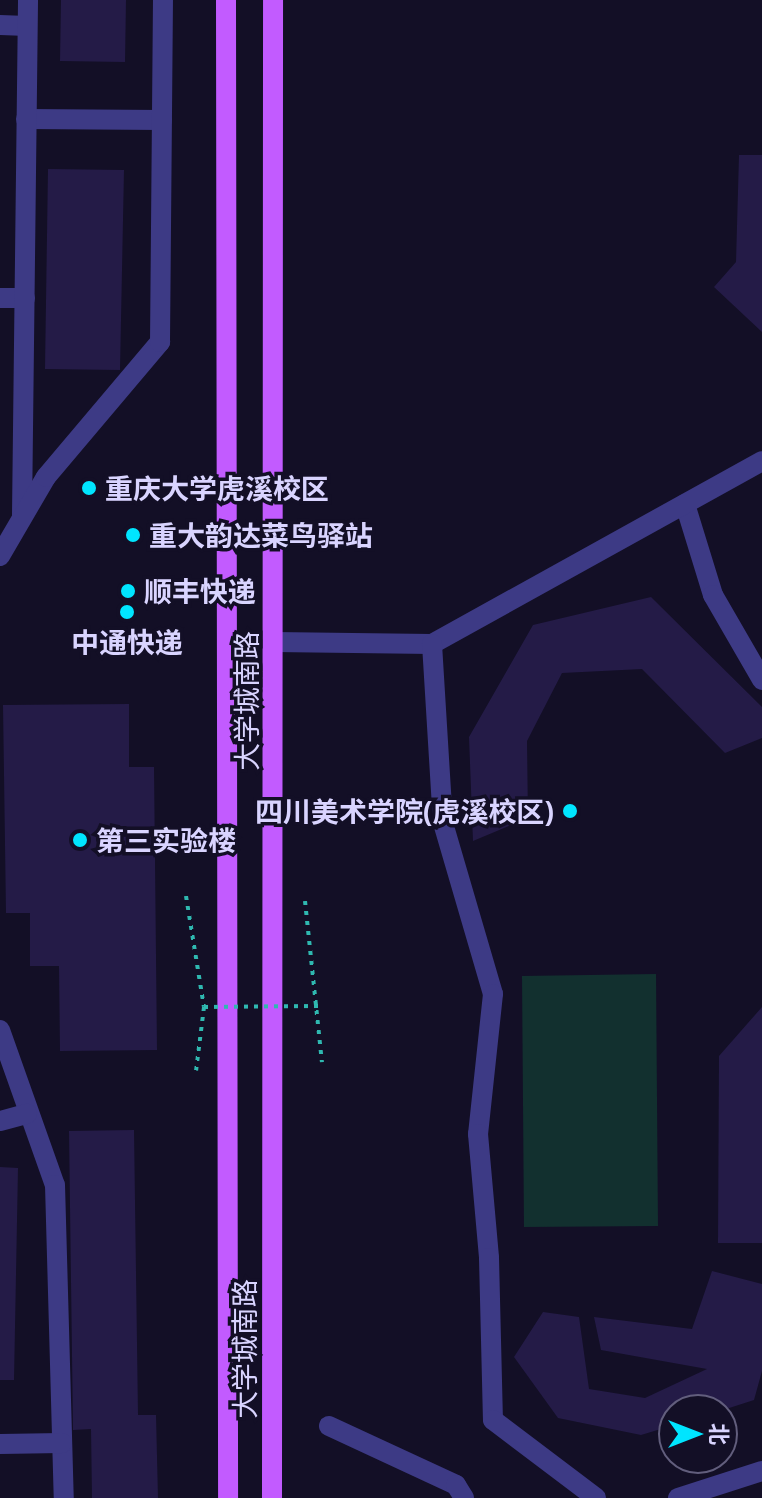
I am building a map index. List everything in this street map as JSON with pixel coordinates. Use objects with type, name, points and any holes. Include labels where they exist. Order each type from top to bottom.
[{"type":"main road","name":"大学城南路","points":[[226,0],[228,1498]]},
{"type":"main road","name":"大学城南路","points":[[272,1498],[273,0]]},
{"type":"street","points":[[22,519],[28,0]]},
{"type":"street","points":[[0,556],[46,477],[160,342],[163,0]]},
{"type":"street","points":[[0,25],[27,26]]},
{"type":"street","points":[[26,119],[162,120]]},
{"type":"street","points":[[0,298],[25,298]]},
{"type":"street","points":[[274,642],[432,644],[762,461]]},
{"type":"street","points":[[685,504],[713,595],[762,680]]},
{"type":"street","points":[[432,644],[443,823],[493,994],[478,1134],[489,1258],[493,1420],[596,1498]]},
{"type":"street","points":[[0,1030],[27,1114],[55,1185],[64,1498]]},
{"type":"street","points":[[0,1121],[27,1114]]},
{"type":"street","points":[[329,1426],[456,1485],[464,1498]]},
{"type":"street","points":[[0,1444],[62,1443]]},
{"type":"street","points":[[678,1498],[762,1471]]},
{"type":"path","points":[[186,896],[204,1007],[196,1071]]},
{"type":"path","points":[[305,901],[320,1006],[322,1062]]},
{"type":"path","points":[[204,1007],[320,1006]]},
{"type":"green space","points":[[656,974],[658,1226],[524,1227],[522,976]]},
{"type":"building","points":[[61,0],[126,0],[125,62],[60,61]]},
{"type":"building","points":[[739,155],[762,155],[762,332],[714,287],[736,262]]},
{"type":"building","points":[[48,169],[124,170],[120,370],[45,369]]},
{"type":"building","points":[[651,597],[762,707],[762,738],[725,753],[642,669],[562,673],[527,741],[528,818],[473,841],[469,737],[533,625]]},
{"type":"building","name":"第三实验楼","points":[[129,704],[129,767],[154,767],[157,1050],[60,1051],[59,966],[30,966],[30,913],[6,913],[3,705]]},
{"type":"building","points":[[762,1007],[762,1243],[718,1243],[719,1056]]},
{"type":"building","points":[[134,1130],[138,1415],[156,1415],[158,1498],[92,1498],[91,1429],[73,1430],[69,1131]]},
{"type":"building","points":[[0,1167],[18,1168],[14,1380],[0,1380]]},
{"type":"building","points":[[712,1271],[762,1284],[762,1371],[754,1400],[738,1405],[738,1394],[658,1394],[658,1430],[641,1435],[558,1418],[514,1357],[543,1312],[579,1317],[589,1389],[645,1398],[707,1369],[601,1350],[594,1317],[692,1329]]},
{"type":"place","name":"重庆大学虎溪校区","points":[[89,488]]},
{"type":"place","name":"重大韵达菜鸟驿站","points":[[133,535]]},
{"type":"place","name":"顺丰快递","points":[[128,591]]},
{"type":"place","name":"中通快递","points":[[127,612]]},
{"type":"place","name":"四川美术学院(虎溪校区)","points":[[570,811]]},
{"type":"place","name":"第三实验楼","points":[[80,840]]}]
